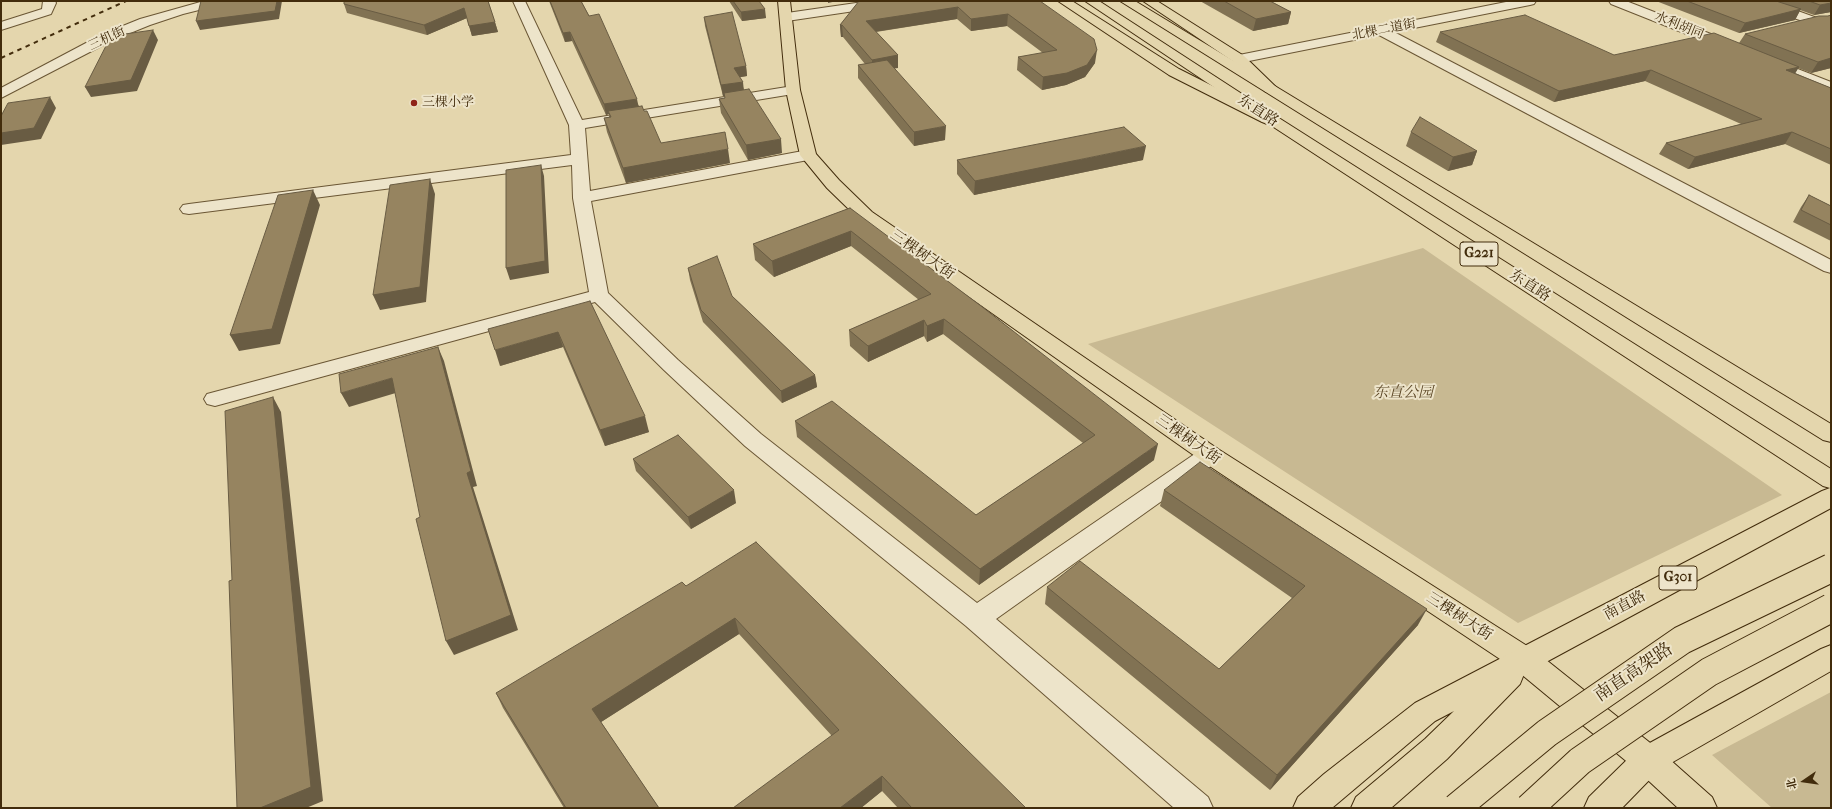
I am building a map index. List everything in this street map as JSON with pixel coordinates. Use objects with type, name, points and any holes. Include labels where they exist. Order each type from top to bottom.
[{"type":"main road","points":[[1064,1],[1174,72],[1277,123]]},
{"type":"main road","name":"东直路","points":[[1091,1],[1128,27],[1831,480]]},
{"type":"main road","name":"东直路","points":[[1126,1],[1156,21],[1271,89],[1831,434]]},
{"type":"main road","points":[[1149,1],[1239,59],[1271,89]]},
{"type":"main road","name":"三棵树大街","points":[[785,9],[793,90],[808,155],[833,184],[866,216],[1210,456],[1525,660],[1648,760],[1700,808]]},
{"type":"main road","name":"南直路","points":[[1525,660],[1831,497]]},
{"type":"main road","name":"南直高架路","points":[[1456,808],[1547,733],[1682,640],[1831,568]]},
{"type":"main road","points":[[1528,808],[1580,761],[1709,672],[1831,608]]},
{"type":"main road","points":[[1600,808],[1648,760],[1831,658]]},
{"type":"main road","points":[[1367,808],[1436,749],[1525,660]]},
{"type":"main road","name":"G301","points":[[1309,808],[1335,784],[1425,712],[1525,660]]},
{"type":"main road","points":[[1616,808],[1648,760]]},
{"type":"street","points":[[1,26],[47,11],[50,3],[49,1]]},
{"type":"street","name":"三机街","points":[[1,83],[66,49],[125,22],[194,1]]},
{"type":"street","name":"三机街","points":[[1,94],[114,34],[179,10],[219,1]]},
{"type":"street","points":[[519,1],[577,125],[582,198],[599,295],[671,365],[753,440],[976,618],[1198,808]]},
{"type":"street","points":[[785,9],[895,1]]},
{"type":"street","name":"北棵二道街","points":[[1239,59],[1530,1]]},
{"type":"street","name":"水利胡同","points":[[1615,1],[1742,52]]},
{"type":"street","points":[[1758,1],[1831,27]]},
{"type":"street","points":[[1790,26],[1831,17]]},
{"type":"street","points":[[1380,30],[1831,267]]},
{"type":"street","points":[[1720,43],[1736,39]]},
{"type":"street","points":[[1757,58],[1831,87]]},
{"type":"street","points":[[577,125],[793,90]]},
{"type":"street","points":[[582,198],[808,155]]},
{"type":"street","points":[[190,209],[579,159]]},
{"type":"street","points":[[215,399],[599,295]]},
{"type":"street","points":[[976,618],[1210,456]]},
{"type":"green space","name":"东直公园","points":[[1423,248],[1782,495],[1518,623],[1088,344]]},
{"type":"green space","points":[[1831,692],[1831,808],[1772,808],[1712,755]]},
{"type":"building","points":[[201,1],[277,1],[275,11],[196,21]]},
{"type":"building","points":[[344,1],[488,1],[495,22],[469,26],[464,8],[424,25],[344,4]]},
{"type":"building","points":[[550,1],[581,1],[589,16],[599,14],[637,99],[604,104],[570,32],[563,33]]},
{"type":"building","points":[[733,1],[759,1],[765,9],[741,12]]},
{"type":"building","points":[[859,1],[1040,1],[1094,39],[1097,50],[1087,65],[1067,73],[1043,77],[1018,57],[1057,50],[1008,14],[971,19],[958,7],[866,21],[898,55],[872,60],[842,25],[840,25]]},
{"type":"building","points":[[1224,1],[1270,1],[1291,12],[1256,19]]},
{"type":"building","points":[[1687,1],[1776,1],[1801,9],[1745,23]]},
{"type":"building","points":[[1809,1],[1831,1],[1831,3],[1820,5]]},
{"type":"building","points":[[732,12],[746,66],[734,68],[743,82],[721,85],[704,17]]},
{"type":"building","points":[[1525,15],[1614,55],[1714,33],[1799,67],[1786,70],[1831,88],[1831,149],[1792,132],[1695,157],[1666,143],[1762,119],[1651,70],[1559,91],[1440,32]]},
{"type":"building","points":[[1831,15],[1831,58],[1818,62],[1745,34],[1819,16]]},
{"type":"building","points":[[153,30],[131,80],[85,87],[111,36]]},
{"type":"building","points":[[887,60],[946,126],[914,132],[858,65]]},
{"type":"building","points":[[749,89],[781,139],[746,145],[719,99],[725,98],[724,93]]},
{"type":"building","points":[[50,97],[34,128],[1,133],[1,116],[8,103]]},
{"type":"building","points":[[642,106],[644,111],[647,111],[661,143],[725,132],[728,149],[623,168],[604,118],[611,117],[608,111]]},
{"type":"building","points":[[1420,117],[1477,151],[1453,157],[1411,132]]},
{"type":"building","points":[[1124,127],[1146,146],[975,181],[957,160]]},
{"type":"building","points":[[541,165],[545,261],[506,268],[506,170]]},
{"type":"building","points":[[430,179],[420,287],[373,295],[390,185]]},
{"type":"building","points":[[313,190],[272,329],[230,335],[278,195]]},
{"type":"building","points":[[1809,195],[1831,206],[1831,225],[1801,210]]},
{"type":"building","points":[[850,208],[981,306],[1158,444],[980,569],[795,421],[832,401],[976,515],[1095,435],[944,319],[927,326],[924,320],[868,346],[849,330],[931,294],[851,231],[772,261],[753,244]]},
{"type":"building","points":[[717,256],[732,296],[815,375],[781,391],[701,310],[688,268]]},
{"type":"building","points":[[590,301],[645,416],[600,430],[558,332],[495,350],[488,329]]},
{"type":"building","points":[[438,347],[471,471],[467,473],[511,615],[446,641],[416,519],[420,517],[392,378],[341,393],[339,374]]},
{"type":"building","points":[[273,397],[311,787],[260,808],[237,808],[229,581],[232,580],[225,411]]},
{"type":"building","points":[[678,435],[734,490],[688,517],[633,459]]},
{"type":"building","points":[[1200,462],[1427,609],[1277,775],[1047,587],[1080,561],[1219,669],[1305,586],[1164,490]]},
{"type":"building","points":[[756,542],[1026,808],[912,808],[882,776],[840,808],[733,808],[839,730],[735,618],[592,709],[659,808],[566,808],[496,693],[682,582],[686,586]]},
{"type":"railway","points":[[1,58],[126,1]]},
{"type":"place","name":"三棵小学","points":[[414,103]]}]
